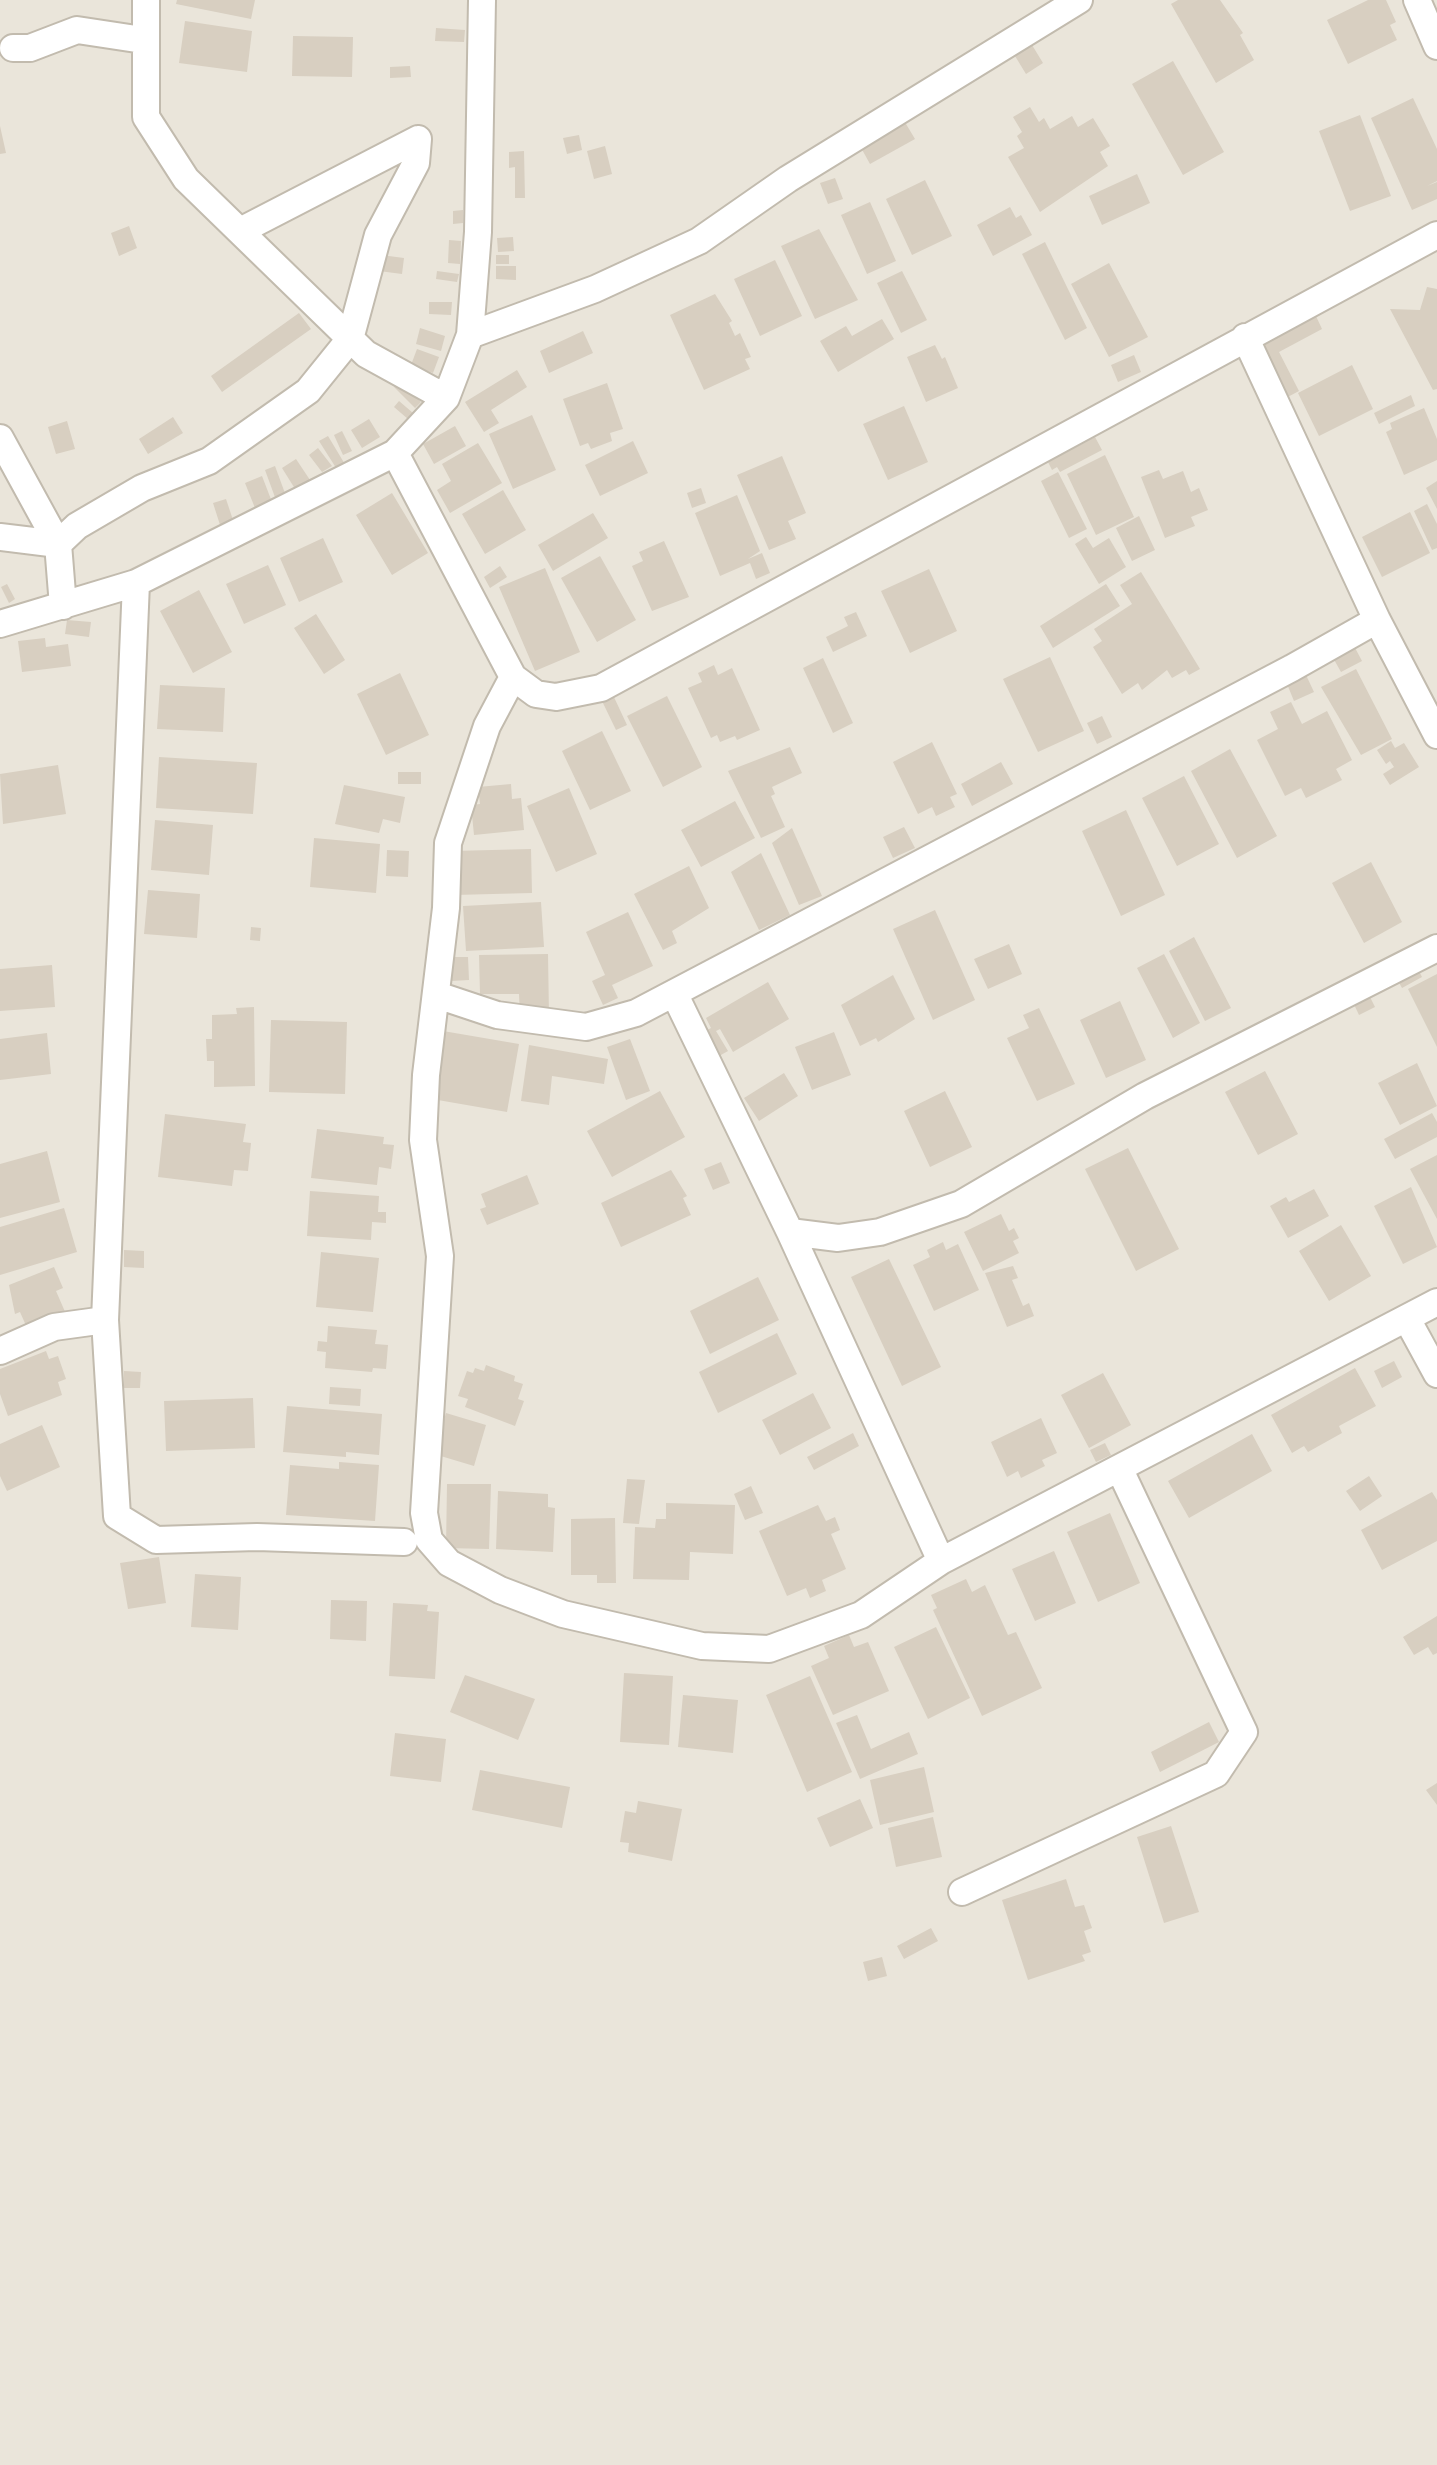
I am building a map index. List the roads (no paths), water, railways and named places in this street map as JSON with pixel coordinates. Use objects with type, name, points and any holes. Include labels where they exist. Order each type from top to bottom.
[{"type":"street","points":[[146,0],[143,40],[146,117],[186,179],[366,354],[446,398]]},
{"type":"street","points":[[0,624],[136,583],[395,453],[446,398],[470,335],[478,232],[482,0]]},
{"type":"street","points":[[470,335],[595,289],[699,241],[788,179],[1079,0]]},
{"type":"street","points":[[1417,0],[1437,46]]},
{"type":"street","points":[[13,48],[30,48],[77,30],[143,40]]},
{"type":"street","points":[[58,544],[77,526],[142,488],[209,461],[308,391],[350,339],[378,235],[416,163],[418,139],[240,231]]},
{"type":"street","points":[[395,453],[513,677],[536,694],[556,697],[601,688],[1437,235]]},
{"type":"street","points":[[1245,337],[1377,620],[1437,735]]},
{"type":"street","points":[[0,438],[58,544],[63,606]]},
{"type":"street","points":[[0,537],[58,544]]},
{"type":"street","points":[[136,583],[105,1320],[117,1516],[156,1540],[257,1537],[404,1542]]},
{"type":"street","points":[[437,995],[497,1015],[586,1027],[636,1013],[1377,620]]},
{"type":"street","points":[[513,677],[487,726],[448,843],[446,908],[426,1075],[423,1140],[440,1256],[424,1513],[429,1540],[449,1563],[513,1595],[563,1614],[716,1647],[769,1649],[861,1615],[941,1561],[1437,1302]]},
{"type":"street","points":[[790,1232],[838,1238],[880,1232],[961,1204],[1145,1096],[1437,948]]},
{"type":"street","points":[[675,995],[790,1232],[941,1561]]},
{"type":"street","points":[[1407,1319],[1437,1374]]},
{"type":"street","points":[[0,1351],[54,1327],[105,1320]]},
{"type":"street","points":[[962,1892],[1216,1774],[1244,1732],[1120,1470]]}]
